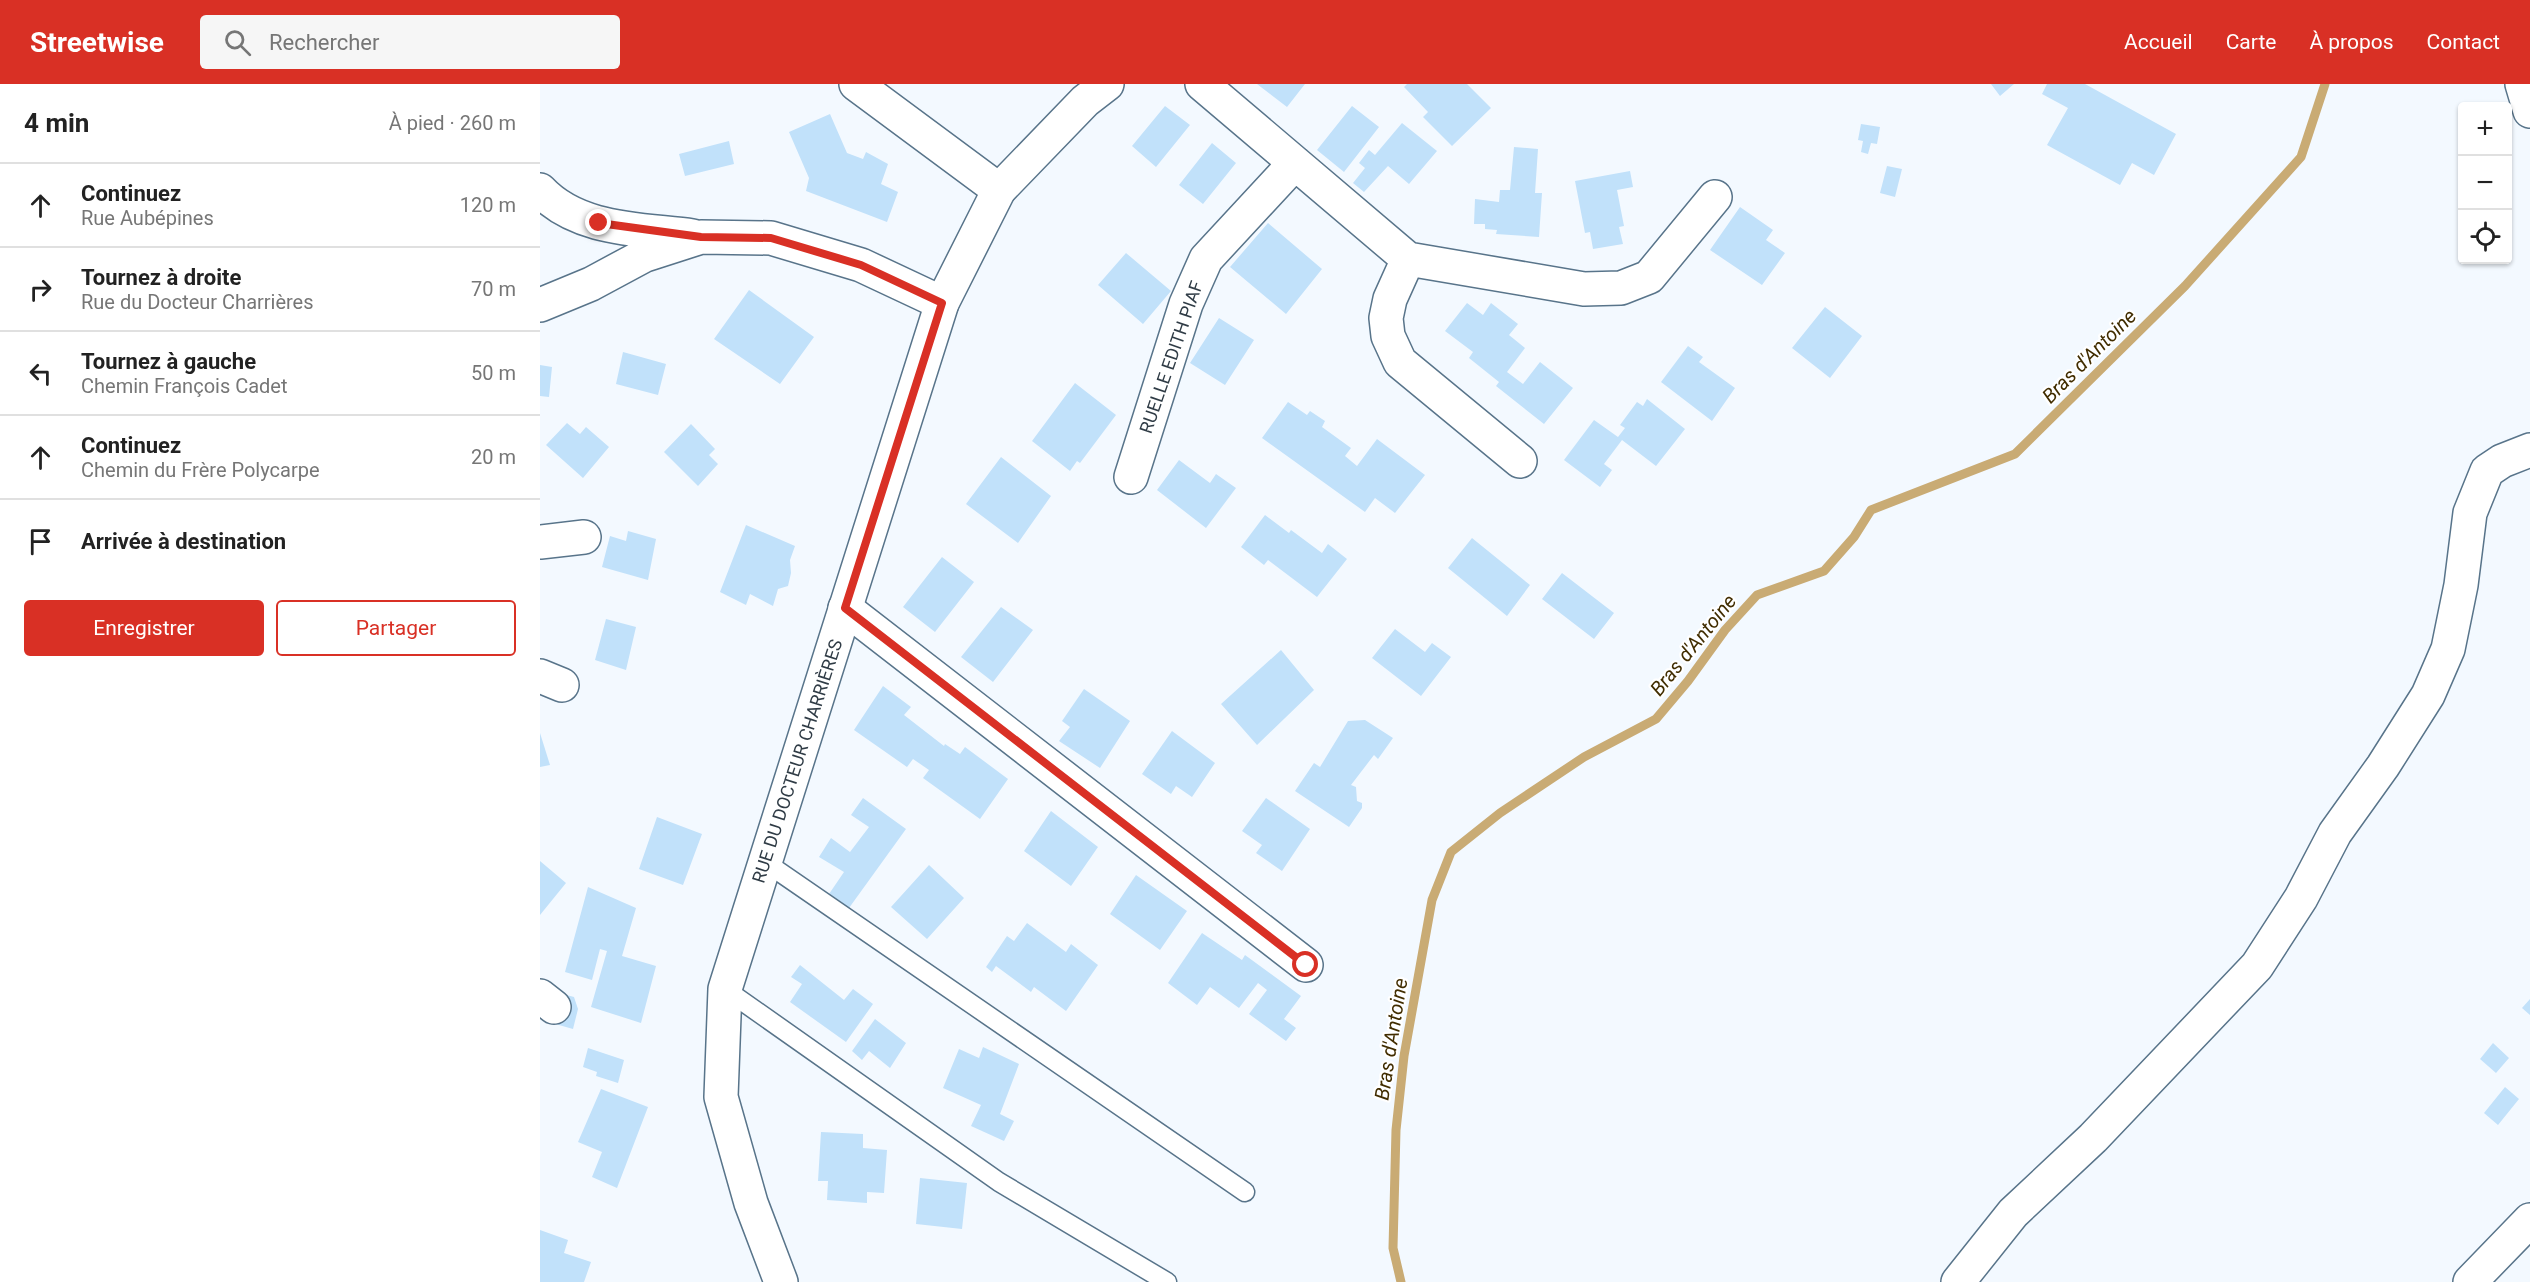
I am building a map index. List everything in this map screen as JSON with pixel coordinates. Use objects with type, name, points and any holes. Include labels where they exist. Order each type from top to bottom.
[{"type":"street","points":[[856,84],[999,190]]},
{"type":"street","name":"RUE DU DOCTEUR CHARRIÈRES","points":[[781,1282],[751,1203],[721,1097],[725,989],[942,303],[999,190],[1085,101],[1107,84]]},
{"type":"street","points":[[1202,84],[1408,259],[1584,290],[1621,288],[1649,277],[1715,196]]},
{"type":"street","points":[[2522,84],[2530,111]]},
{"type":"street","name":"RUELLE EDITH PIAF","points":[[1131,477],[1185,304],[1206,259],[1295,163]]},
{"type":"street","points":[[540,190],[552,203],[574,217],[599,223],[701,237],[771,238],[861,265],[942,303]]},
{"type":"street","points":[[540,306],[591,284],[645,255],[701,237]]},
{"type":"street","points":[[1408,259],[1390,299],[1386,318],[1388,336],[1401,362],[1520,461]]},
{"type":"street","points":[[1958,1282],[2013,1213],[2093,1138],[2257,966],[2301,898],[2335,833],[2383,766],[2428,695],[2448,649],[2462,585],[2470,513],[2487,471],[2502,461],[2530,450]]},
{"type":"street","points":[[540,543],[584,537]]},
{"type":"street","points":[[845,608],[1306,965]]},
{"type":"street","points":[[2470,1282],[2530,1220]]},
{"type":"lane","points":[[765,862],[1245,1192]]},
{"type":"lane","points":[[725,989],[999,1182],[1167,1282]]},
{"type":"building","points":[[1257,84],[1305,84],[1287,107]]},
{"type":"building","points":[[1407,84],[1467,84],[1491,108],[1452,146],[1423,117],[1428,112],[1404,87]]},
{"type":"building","points":[[1991,84],[2014,84],[2000,96]]},
{"type":"building","points":[[2047,84],[2085,84],[2176,134],[2154,175],[2132,163],[2120,185],[2047,145],[2068,108],[2042,94]]},
{"type":"building","points":[[1165,106],[1190,125],[1156,167],[1132,146]]},
{"type":"building","points":[[1352,106],[1379,127],[1344,172],[1317,150]]},
{"type":"building","points":[[830,114],[847,153],[863,159],[866,152],[888,164],[881,184],[898,192],[887,222],[806,191],[809,178],[789,132]]},
{"type":"building","points":[[1402,123],[1437,151],[1409,184],[1388,166],[1364,192],[1353,183],[1365,168],[1359,163],[1369,150],[1375,155]]},
{"type":"building","points":[[1861,124],[1880,127],[1877,144],[1871,143],[1868,154],[1861,152],[1863,141],[1858,140]]},
{"type":"building","points":[[729,141],[734,164],[685,176],[679,154]]},
{"type":"building","points":[[1212,143],[1236,163],[1203,204],[1179,185]]},
{"type":"building","points":[[1514,147],[1538,149],[1535,193],[1542,193],[1539,237],[1496,234],[1497,230],[1485,229],[1485,224],[1474,224],[1475,199],[1499,202],[1500,190],[1510,190]]},
{"type":"building","points":[[1887,166],[1902,169],[1895,197],[1880,193]]},
{"type":"building","points":[[1630,171],[1633,187],[1617,190],[1624,226],[1619,227],[1623,244],[1593,249],[1590,232],[1585,233],[1575,181]]},
{"type":"building","points":[[1740,207],[1773,230],[1766,240],[1785,253],[1762,285],[1710,250]]},
{"type":"building","points":[[1268,223],[1322,269],[1286,314],[1230,267]]},
{"type":"building","points":[[1126,253],[1171,291],[1143,324],[1098,285]]},
{"type":"building","points":[[749,290],[814,337],[780,384],[714,339]]},
{"type":"building","points":[[1467,303],[1483,315],[1491,303],[1518,324],[1509,335],[1525,348],[1507,372],[1523,384],[1540,362],[1573,388],[1544,424],[1496,386],[1499,382],[1469,358],[1473,352],[1445,331]]},
{"type":"building","points":[[1825,307],[1862,336],[1830,378],[1792,348]]},
{"type":"building","points":[[1219,318],[1254,340],[1225,385],[1190,363]]},
{"type":"building","points":[[1688,346],[1703,357],[1699,362],[1735,388],[1712,421],[1661,382]]},
{"type":"building","points":[[623,352],[666,364],[658,395],[616,384]]},
{"type":"building","points":[[540,365],[552,367],[549,397],[540,396]]},
{"type":"building","points":[[1075,383],[1116,415],[1080,463],[1077,461],[1070,471],[1032,441]]},
{"type":"building","points":[[1647,399],[1685,429],[1656,466],[1622,440],[1604,464],[1612,470],[1600,487],[1564,460],[1594,420],[1618,437],[1625,428],[1620,425],[1637,402],[1643,406]]},
{"type":"building","points":[[1288,402],[1307,415],[1310,411],[1325,421],[1322,427],[1351,448],[1345,456],[1357,466],[1377,439],[1425,475],[1395,513],[1375,498],[1365,512],[1262,438]]},
{"type":"building","points":[[567,423],[580,434],[586,427],[609,447],[583,478],[546,445]]},
{"type":"building","points":[[691,424],[715,449],[709,455],[718,464],[698,486],[664,452]]},
{"type":"building","points":[[1001,457],[1051,496],[1018,543],[966,504]]},
{"type":"building","points":[[1179,460],[1210,483],[1216,474],[1236,488],[1206,528],[1157,490]]},
{"type":"building","points":[[1265,515],[1289,533],[1291,530],[1322,553],[1328,544],[1347,559],[1317,597],[1268,560],[1264,565],[1241,547]]},
{"type":"building","points":[[746,525],[795,546],[790,560],[791,573],[788,586],[778,589],[773,606],[750,594],[746,605],[720,592]]},
{"type":"building","points":[[628,531],[656,539],[648,580],[602,567],[610,536],[626,541]]},
{"type":"building","points":[[1472,538],[1530,585],[1507,616],[1448,568]]},
{"type":"building","points":[[942,557],[974,582],[935,632],[903,607]]},
{"type":"building","points":[[1562,573],[1614,613],[1594,639],[1542,599]]},
{"type":"building","points":[[1001,607],[1033,630],[993,682],[961,657]]},
{"type":"building","points":[[606,619],[636,627],[626,670],[595,660]]},
{"type":"building","points":[[1395,629],[1425,652],[1432,643],[1451,657],[1421,696],[1372,658]]},
{"type":"building","points":[[1281,650],[1314,690],[1257,745],[1221,704]]},
{"type":"building","points":[[883,686],[911,707],[904,715],[944,746],[945,744],[960,754],[965,747],[1008,779],[980,819],[923,778],[929,770],[913,759],[907,767],[854,730]]},
{"type":"building","points":[[1084,689],[1130,721],[1100,768],[1059,741],[1070,727],[1062,721]]},
{"type":"building","points":[[1365,720],[1393,738],[1378,759],[1374,755],[1351,785],[1356,787],[1357,801],[1362,803],[1362,808],[1349,827],[1295,791],[1314,763],[1320,767],[1348,721]]},
{"type":"building","points":[[1172,731],[1215,763],[1192,797],[1176,786],[1171,794],[1142,774]]},
{"type":"building","points":[[540,733],[550,765],[540,767]]},
{"type":"building","points":[[863,798],[906,829],[849,908],[829,894],[844,872],[819,857],[831,838],[850,852],[869,827],[851,815]]},
{"type":"building","points":[[1266,798],[1310,829],[1282,871],[1256,853],[1262,845],[1242,831]]},
{"type":"building","points":[[1051,811],[1098,847],[1071,886],[1024,851]]},
{"type":"building","points":[[657,817],[702,834],[683,885],[639,869]]},
{"type":"building","points":[[540,861],[566,883],[540,915]]},
{"type":"building","points":[[929,865],[964,898],[927,939],[891,907]]},
{"type":"building","points":[[1136,875],[1187,911],[1160,950],[1110,914]]},
{"type":"building","points":[[588,887],[636,908],[622,956],[656,966],[641,1023],[591,1007],[607,951],[600,949],[592,980],[565,972]]},
{"type":"building","points":[[1027,923],[1066,952],[1071,944],[1098,965],[1066,1011],[1034,987],[1031,992],[996,966],[992,972],[986,967],[1007,936],[1014,941]]},
{"type":"building","points":[[1202,933],[1242,960],[1245,955],[1301,996],[1284,1019],[1296,1028],[1286,1041],[1249,1014],[1267,990],[1258,983],[1239,1008],[1210,987],[1197,1005],[1168,983]]},
{"type":"building","points":[[800,965],[844,1000],[853,989],[873,1004],[846,1042],[790,1002],[802,984],[791,977]]},
{"type":"building","points":[[559,993],[574,997],[578,1009],[573,1029],[552,1023]]},
{"type":"building","points":[[2530,999],[2530,1015],[2522,1008]]},
{"type":"building","points":[[875,1019],[906,1043],[890,1068],[869,1051],[862,1060],[852,1051]]},
{"type":"building","points":[[2493,1043],[2509,1058],[2496,1073],[2480,1059]]},
{"type":"building","points":[[983,1047],[1019,1064],[1000,1114],[1014,1121],[1004,1141],[971,1126],[981,1105],[943,1088],[959,1049],[979,1058]]},
{"type":"building","points":[[588,1048],[624,1060],[618,1083],[596,1076],[597,1072],[583,1067]]},
{"type":"building","points":[[2505,1087],[2519,1099],[2498,1125],[2484,1113]]},
{"type":"building","points":[[601,1089],[648,1107],[617,1188],[592,1177],[602,1152],[578,1142]]},
{"type":"building","points":[[821,1132],[863,1134],[863,1148],[887,1150],[884,1193],[867,1192],[867,1203],[827,1200],[828,1181],[818,1181]]},
{"type":"building","points":[[920,1178],[967,1183],[962,1229],[916,1224]]},
{"type":"building","points":[[540,1230],[568,1240],[564,1253],[591,1262],[584,1282],[540,1282]]},
{"type":"waterway","name":"Bras d'Antoine","points":[[1401,1282],[1393,1248],[1396,1130],[1404,1056],[1432,900],[1451,852],[1500,813],[1584,757],[1656,719],[1688,681],[1725,630],[1757,595],[1824,571],[1854,537],[1871,510],[2015,454],[2185,286],[2301,157],[2325,84]]},
{"type":"route","points":[[599,223],[701,237],[771,238],[861,265],[942,303],[845,608],[1306,965]]}]
